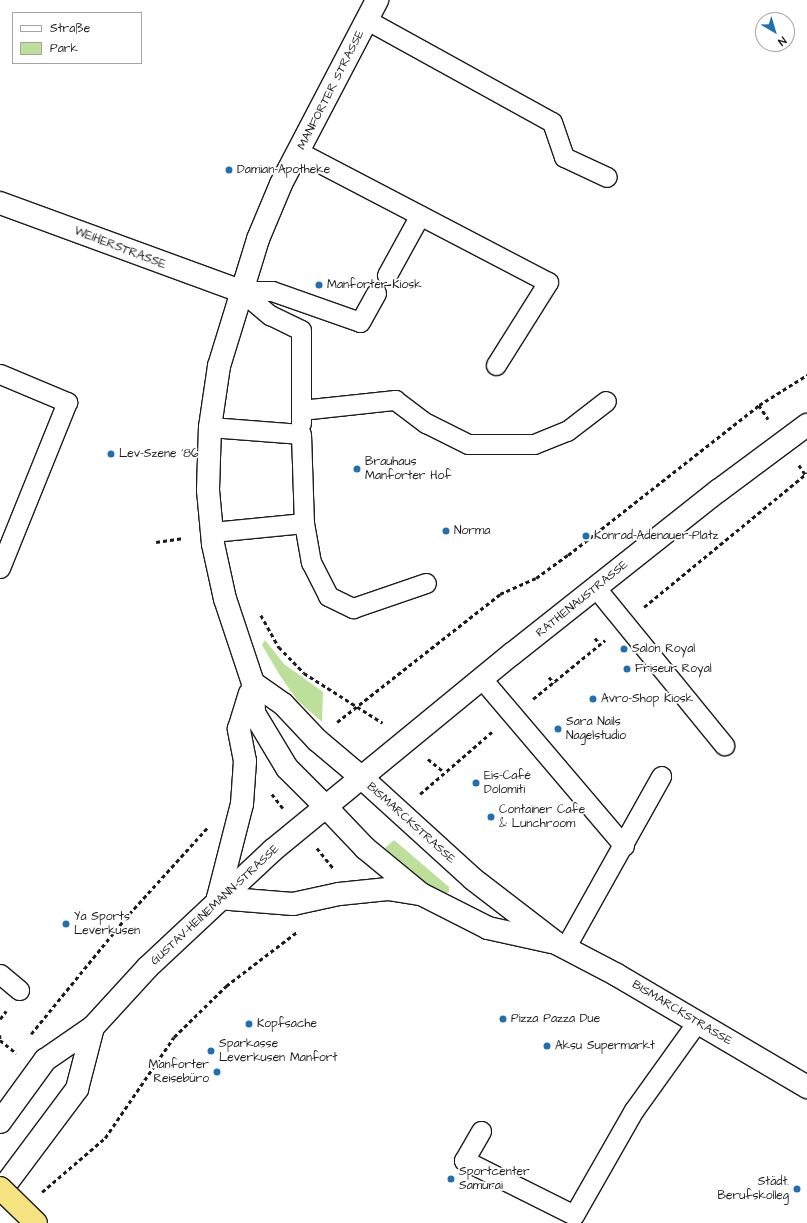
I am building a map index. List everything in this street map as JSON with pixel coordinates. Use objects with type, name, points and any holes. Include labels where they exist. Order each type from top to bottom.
[{"type":"highway","points":[[0,1188],[36,1223]]},
{"type":"main road","name":"MANFORTER STRASSE","points":[[241,291],[258,239],[299,152],[377,0]]},
{"type":"main road","name":"WEIHERSTRASSE","points":[[0,203],[241,291]]},
{"type":"main road","points":[[241,291],[219,366],[210,427],[208,490],[212,532],[225,599],[253,683],[254,713],[264,732],[287,768],[326,807]]},
{"type":"main road","name":"RATHENAUSTRASSE","points":[[361,777],[718,491],[807,425]]},
{"type":"main road","points":[[253,683],[283,704],[317,740],[361,777]]},
{"type":"main road","points":[[253,683],[239,729],[245,761],[242,804],[218,898],[293,904],[339,894],[388,889],[422,894]]},
{"type":"main road","name":"GUSTAV-HEINEMANN-STRASSE","points":[[0,1122],[45,1060],[93,1027],[218,898],[361,777]]},
{"type":"main road","name":"BISMARCKSTRASSE","points":[[361,777],[473,879],[561,946],[697,1022],[807,1087]]},
{"type":"main road","name":"BISMARCKSTRASSE","points":[[326,807],[365,848],[422,894],[488,928],[561,946]]},
{"type":"main road","name":"GUSTAV-HEINEMANN-STRASSE","points":[[0,1192],[77,1089],[93,1027]]},
{"type":"lane","points":[[367,20],[552,122],[564,157],[607,177]]},
{"type":"lane","points":[[299,152],[548,282],[496,365]]},
{"type":"lane","points":[[387,275],[420,215]]},
{"type":"lane","points":[[241,291],[272,291],[360,322],[376,294]]},
{"type":"lane","points":[[241,291],[270,315],[301,330],[301,434],[304,523],[311,562],[328,596],[354,608],[426,583]]},
{"type":"lane","points":[[0,374],[67,402],[0,568]]},
{"type":"lane","points":[[301,410],[395,400],[426,423],[468,444],[534,444],[567,431],[606,401]]},
{"type":"lane","points":[[210,427],[301,434]]},
{"type":"lane","points":[[212,532],[304,523]]},
{"type":"lane","points":[[596,588],[724,745]]},
{"type":"lane","points":[[482,679],[624,846]]},
{"type":"lane","points":[[561,946],[624,846],[632,824],[661,776]]},
{"type":"lane","points":[[0,974],[19,990]]},
{"type":"lane","points":[[481,1131],[464,1160],[574,1215],[634,1110],[697,1022]]},
{"type":"path","points":[[260,613],[278,647],[304,673],[356,704],[387,684],[500,594],[536,578],[758,405],[807,375]]},
{"type":"path","points":[[613,514],[616,517]]},
{"type":"path","points":[[156,542],[171,541]]},
{"type":"path","points":[[595,638],[600,644]]},
{"type":"path","points":[[549,677],[554,683]]},
{"type":"path","points":[[26,1041],[129,914],[209,825]]},
{"type":"path","points":[[35,1199],[105,1138],[174,1037],[226,986],[302,930]]},
{"type":"path","points":[[0,1035],[0,1040],[16,1053]]},
{"type":"path","points":[[12,1058],[21,1047]]},
{"type":"green space","points":[[265,640],[284,664],[323,692],[322,722],[297,700],[279,674],[262,645]]},
{"type":"green space","points":[[394,840],[449,887],[449,892],[444,894],[427,883],[385,848]]},
{"type":"place","name":"Damian-Apotheke","points":[[229,170]]},
{"type":"place","name":"Manforter Kiosk","points":[[319,285]]},
{"type":"place","name":"Lev-Szene '86","points":[[111,454]]},
{"type":"place","name":"Brauhaus Manforter Hof","points":[[357,469]]},
{"type":"place","name":"Norma","points":[[446,531]]},
{"type":"place","name":"Konrad-Adenauer-Platz","points":[[586,536]]},
{"type":"place","name":"Salon Royal","points":[[624,649]]},
{"type":"place","name":"Friseur Royal","points":[[627,669]]},
{"type":"place","name":"Avro-Shop Kiosk","points":[[593,699]]},
{"type":"place","name":"Sara Nails Nagelstudio","points":[[558,729]]},
{"type":"place","name":"Eis-Café Dolomiti","points":[[476,783]]},
{"type":"place","name":"Container Cafe & Lunchroom","points":[[491,817]]},
{"type":"place","name":"Ya Sports Leverkusen","points":[[66,924]]},
{"type":"place","name":"Pizza Pazza Due","points":[[503,1019]]},
{"type":"place","name":"Kopfsache","points":[[249,1024]]},
{"type":"place","name":"Aksu Supermarkt","points":[[547,1046]]},
{"type":"place","name":"Sparkasse Leverkusen Manfort","points":[[211,1051]]},
{"type":"place","name":"Manforter Reisebüro","points":[[217,1072]]},
{"type":"place","name":"Sportcenter Samurai","points":[[451,1179]]},
{"type":"place","name":"Städt. Berufskolleg","points":[[797,1189]]}]
